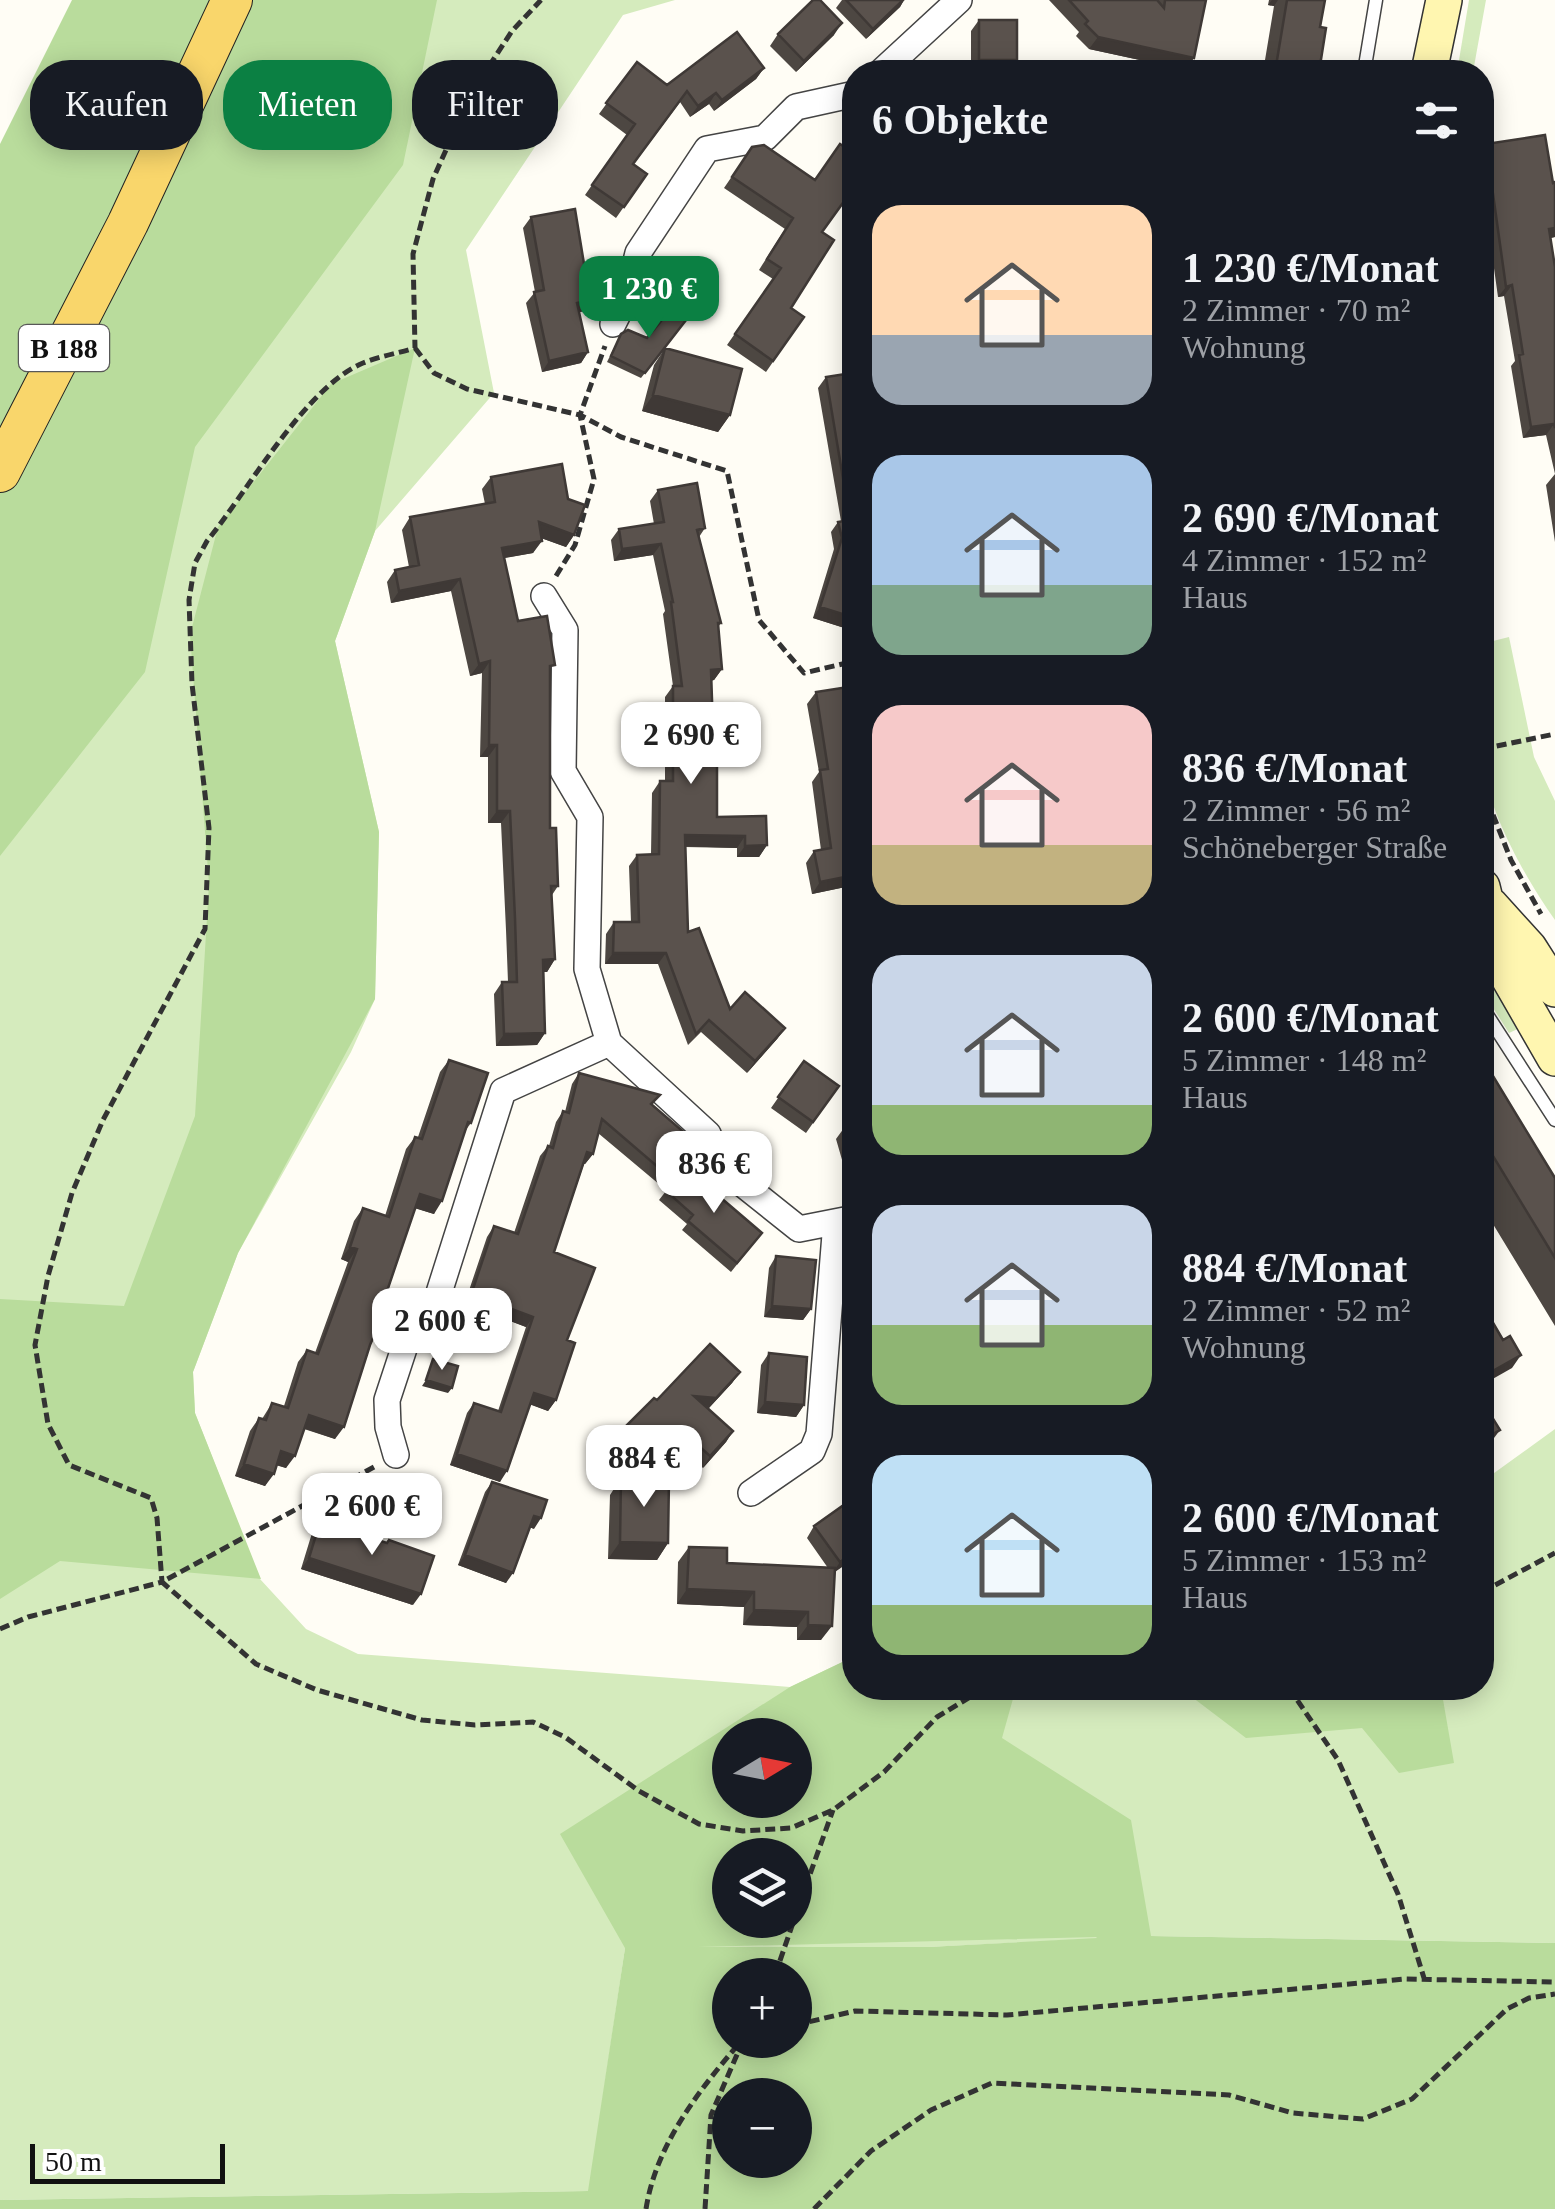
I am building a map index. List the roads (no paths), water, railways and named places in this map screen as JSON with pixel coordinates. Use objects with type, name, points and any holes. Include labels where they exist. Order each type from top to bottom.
[{"type":"main road","name":"B 188","points":[[0,472],[128,223],[232,0]]},
{"type":"street","points":[[899,60],[959,0]]},
{"type":"street","points":[[1432,60],[1444,0]]},
{"type":"street","points":[[613,324],[628,294],[638,253],[707,149],[765,138],[796,107],[842,97]]},
{"type":"street","points":[[544,596],[565,630],[563,770],[590,817],[587,968],[609,1043],[708,1134],[720,1166],[799,1229],[842,1221]]},
{"type":"street","points":[[1494,910],[1529,948],[1555,989]]},
{"type":"street","points":[[1494,936],[1501,964],[1555,1058]]},
{"type":"street","points":[[396,1455],[388,1427],[387,1400],[414,1318],[437,1299],[444,1281],[502,1091],[609,1043]]},
{"type":"street","points":[[751,1493],[812,1451],[819,1434],[842,1245]]},
{"type":"lane","points":[[1366,60],[1376,0]]},
{"type":"lane","points":[[1494,1026],[1555,1120]]}]
